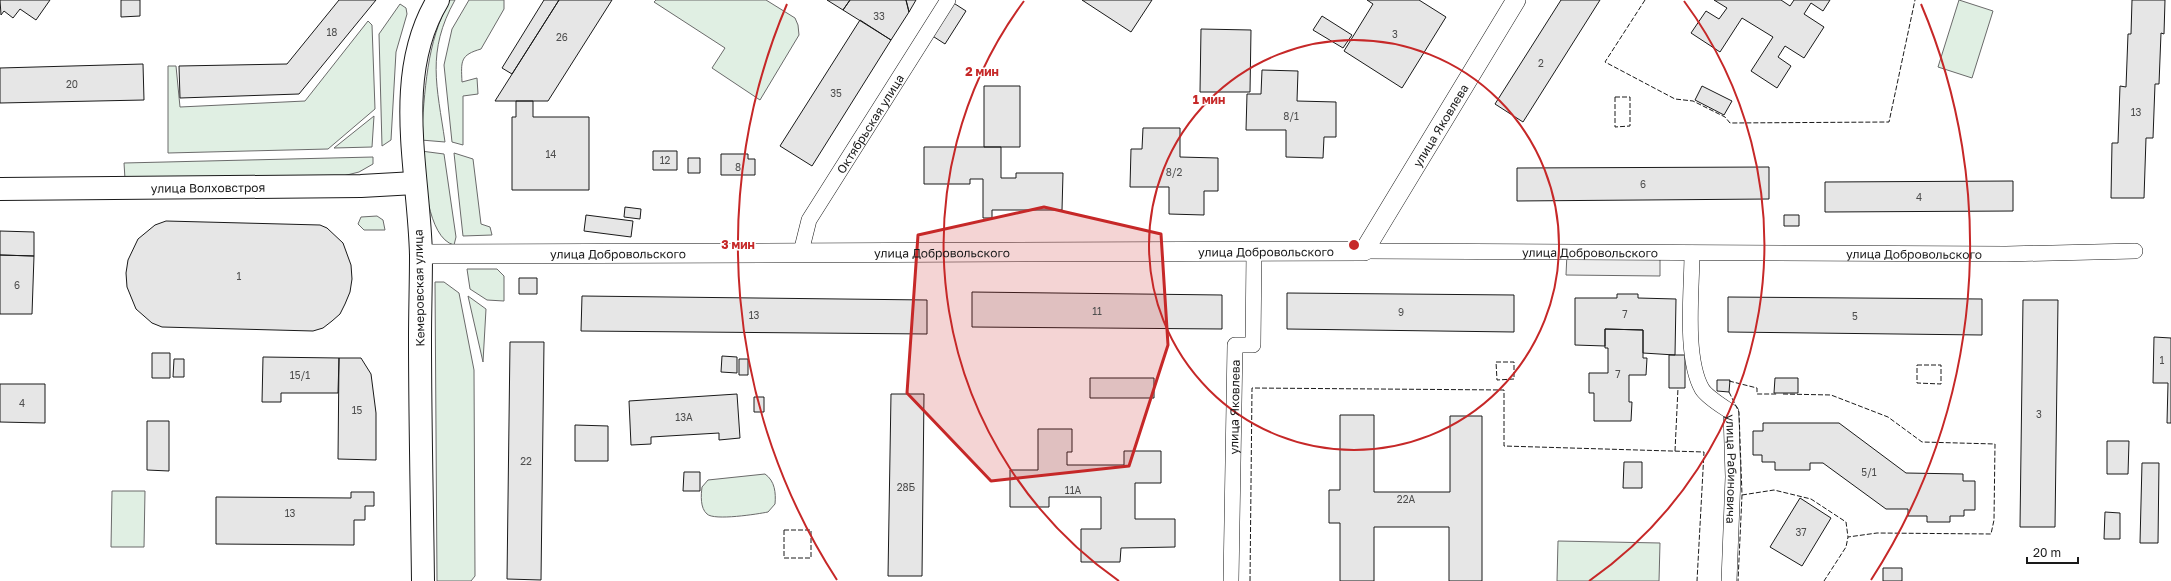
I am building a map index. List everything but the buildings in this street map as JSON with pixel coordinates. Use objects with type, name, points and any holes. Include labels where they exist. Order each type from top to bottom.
[{"type":"main road","name":"Кемеровская улица","points":[[423,581],[421,254],[413,146],[412,74],[420,36],[426,20],[438,0]]},
{"type":"main road","name":"улица Волховстроя","points":[[0,189],[361,186],[415,183]]},
{"type":"street","name":"Октябрьская улица","points":[[801,252],[809,220],[948,0]]},
{"type":"street","name":"улица Яковлева","points":[[1364,251],[1516,0]]},
{"type":"street","name":"улица Добровольского","points":[[421,254],[1364,251],[2006,254],[2135,252]]},
{"type":"street","name":"улица Яковлева","points":[[1232,581],[1235,345],[1253,345],[1254,252]]},
{"type":"street","name":"улица Рабиновича","points":[[1692,252],[1692,343],[1694,372],[1703,390],[1731,412],[1732,477],[1729,581]]},
{"type":"highlighted area","points":[[1044,207],[1161,234],[1168,345],[1129,466],[991,481],[907,393],[918,235]]},
{"type":"green space","points":[[450,0],[455,0],[440,36],[436,70],[439,104],[445,142],[421,140],[431,50],[442,16]]},
{"type":"green space","points":[[469,0],[504,0],[504,9],[481,49],[469,54],[463,60],[462,82],[477,78],[478,94],[463,96],[463,145],[452,142],[444,65],[452,29]]},
{"type":"green space","points":[[656,0],[766,0],[795,18],[798,25],[799,35],[760,100],[712,68],[725,48],[654,2]]},
{"type":"green space","points":[[1959,0],[1993,11],[1972,78],[1938,67]]},
{"type":"green space","points":[[400,4],[406,8],[407,14],[396,52],[391,140],[382,146],[379,34]]},
{"type":"green space","points":[[368,21],[372,25],[375,109],[328,149],[168,153],[168,66],[176,66],[180,107],[305,101]]},
{"type":"green space","points":[[374,116],[372,147],[334,148]]},
{"type":"green space","points":[[421,151],[444,154],[456,237],[454,245],[445,240],[438,231],[432,218],[428,204]]},
{"type":"green space","points":[[454,153],[473,159],[481,224],[490,227],[492,235],[463,236]]},
{"type":"green space","points":[[373,157],[373,164],[359,172],[343,176],[125,179],[124,163]]},
{"type":"green space","points":[[377,216],[383,220],[385,230],[364,230],[358,224],[361,217]]},
{"type":"green space","points":[[467,269],[497,269],[504,276],[504,301],[487,300],[470,289]]},
{"type":"green space","points":[[435,282],[444,282],[459,293],[474,370],[475,576],[471,581],[437,581]]},
{"type":"green space","points":[[468,296],[486,309],[483,362]]},
{"type":"green space","points":[[765,474],[773,484],[775,496],[775,504],[768,512],[718,517],[707,514],[703,508],[702,487],[708,480]]},
{"type":"green space","points":[[112,491],[145,491],[144,547],[111,547]]},
{"type":"green space","points":[[1558,541],[1660,543],[1659,581],[1557,581]]},
{"type":"shaded area","points":[[1567,253],[1660,253],[1660,276],[1566,275]]},
{"type":"fence","points":[[1645,0],[1605,62],[1675,99],[1693,101],[1725,117],[1730,123],[1889,122],[1915,0]]},
{"type":"fence","points":[[1615,97],[1630,97],[1630,126],[1615,127],[1615,97]]},
{"type":"fence","points":[[1496,362],[1514,362],[1514,379],[1497,380],[1496,362]]},
{"type":"fence","points":[[1917,365],[1941,365],[1941,384],[1917,383],[1917,365]]},
{"type":"fence","points":[[1729,381],[1757,388],[1757,394],[1777,394]]},
{"type":"fence","points":[[1250,581],[1252,388],[1504,390],[1504,446],[1704,452],[1697,581]]},
{"type":"fence","points":[[1675,451],[1678,388]]},
{"type":"fence","points":[[1729,392],[1739,412],[1742,495],[1738,581]]},
{"type":"fence","points":[[1783,394],[1831,395],[1888,417],[1922,442],[1995,444],[1994,520],[1991,534],[1877,533],[1848,537],[1846,547],[1824,581]]},
{"type":"fence","points":[[1742,495],[1774,490],[1811,499],[1846,522],[1848,537]]},
{"type":"fence","points":[[784,530],[811,530],[811,558],[784,558],[784,530]]}]
